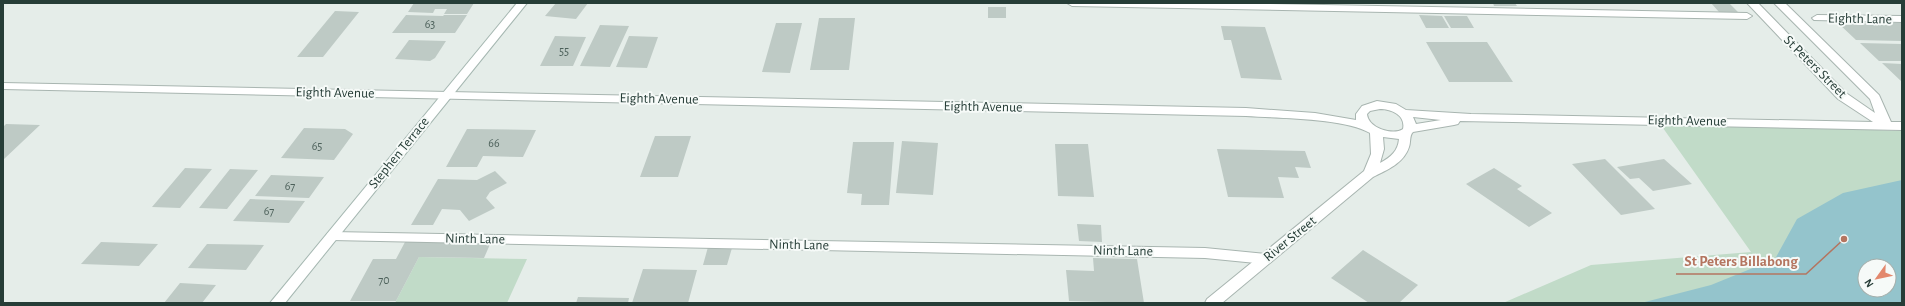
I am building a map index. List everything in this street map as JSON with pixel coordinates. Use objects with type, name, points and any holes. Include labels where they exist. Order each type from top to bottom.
[{"type":"street","name":"Stephen Terrace","points":[[277,303],[522,3]]},
{"type":"street","name":"St Peters Street","points":[[1752,3],[1842,96],[1886,126]]},
{"type":"street","name":"St Peters Street","points":[[1779,3],[1875,98],[1886,126]]},
{"type":"street","name":"Eighth Avenue","points":[[3,86],[201,92],[447,95],[1246,112],[1315,117],[1394,135],[1471,118]]},
{"type":"street","name":"Eighth Avenue","points":[[1315,117],[1362,113],[1367,107],[1377,105],[1392,107],[1403,113],[1471,118],[1902,126]]},
{"type":"street","name":"River Street","points":[[1362,113],[1361,116],[1371,129],[1378,153],[1376,162],[1369,174]]},
{"type":"street","points":[[1403,113],[1411,123],[1407,131]]},
{"type":"street","name":"River Street","points":[[1212,303],[1369,174],[1396,159],[1401,154],[1406,142],[1407,131]]},
{"type":"lane","points":[[1072,3],[1747,16]]},
{"type":"lane","name":"Eighth Lane","points":[[1817,18],[1902,19]]},
{"type":"lane","name":"Ninth Lane","points":[[332,236],[1205,253],[1266,259]]},
{"type":"green space","points":[[1658,121],[1902,131],[1902,303],[1503,303],[1591,265],[1751,252]]},
{"type":"green space","points":[[419,257],[527,259],[507,303],[395,303]]},
{"type":"water","points":[[1902,180],[1902,303],[1641,303],[1711,285],[1775,259],[1797,219],[1843,193]]},
{"type":"building","points":[[414,3],[474,3],[467,14],[444,14],[447,9],[435,9],[433,13],[408,12]]},
{"type":"building","points":[[556,3],[588,3],[576,19],[545,16]]},
{"type":"building","points":[[1493,3],[1515,3],[1517,6],[1494,6]]},
{"type":"building","points":[[1711,3],[1729,3],[1738,12],[1719,12]]},
{"type":"building","points":[[988,7],[1006,7],[1006,18],[988,18]]},
{"type":"building","points":[[335,11],[359,12],[323,57],[297,57]]},
{"type":"building","points":[[406,15],[467,15],[455,33],[392,33]]},
{"type":"building","points":[[1419,15],[1442,16],[1449,28],[1426,28]]},
{"type":"building","points":[[1444,16],[1467,16],[1474,28],[1451,28]]},
{"type":"building","points":[[819,18],[855,18],[849,70],[810,70]]},
{"type":"building","points":[[1837,22],[1902,23],[1902,41],[1856,40]]},
{"type":"building","points":[[776,23],[802,23],[790,73],[762,72]]},
{"type":"building","points":[[600,25],[629,26],[610,67],[580,66]]},
{"type":"building","points":[[1221,26],[1265,27],[1282,80],[1241,78],[1231,40],[1224,40]]},
{"type":"building","points":[[555,36],[586,37],[573,66],[540,66]]},
{"type":"building","points":[[629,36],[658,37],[647,68],[616,67]]},
{"type":"building","points":[[409,40],[446,41],[435,58],[430,61],[395,59]]},
{"type":"building","points":[[1426,42],[1487,42],[1513,82],[1449,82]]},
{"type":"building","points":[[1860,43],[1902,44],[1902,61],[1879,61]]},
{"type":"building","points":[[1882,63],[1902,64],[1902,82]]},
{"type":"building","points":[[6,124],[40,125],[3,160],[3,127]]},
{"type":"building","points":[[304,128],[345,129],[353,134],[334,160],[281,158]]},
{"type":"building","points":[[467,129],[536,130],[523,157],[483,156],[477,167],[446,167]]},
{"type":"building","points":[[655,136],[691,136],[678,177],[640,177]]},
{"type":"building","points":[[902,141],[938,143],[933,195],[896,193]]},
{"type":"building","points":[[853,142],[894,142],[889,205],[861,205],[862,194],[847,193]]},
{"type":"building","points":[[1055,144],[1088,144],[1094,197],[1058,196]]},
{"type":"building","points":[[1217,149],[1305,151],[1311,168],[1295,167],[1299,178],[1278,177],[1284,198],[1228,197]]},
{"type":"building","points":[[1605,159],[1655,209],[1621,215],[1572,164]]},
{"type":"building","points":[[1664,159],[1692,184],[1653,191],[1639,178],[1630,179],[1617,167]]},
{"type":"building","points":[[185,168],[212,169],[180,208],[152,207]]},
{"type":"building","points":[[1494,168],[1522,186],[1517,189],[1552,213],[1529,227],[1466,184]]},
{"type":"building","points":[[230,169],[258,170],[227,209],[199,208]]},
{"type":"building","points":[[495,171],[507,183],[490,192],[486,198],[495,208],[469,221],[460,210],[442,209],[433,225],[411,225],[438,179],[477,180]]},
{"type":"building","points":[[271,175],[324,177],[309,198],[255,196]]},
{"type":"building","points":[[250,199],[305,201],[289,223],[233,221]]},
{"type":"building","points":[[1077,224],[1101,225],[1102,242],[1079,241]]},
{"type":"building","points":[[101,242],[158,244],[139,266],[81,264]]},
{"type":"building","points":[[405,242],[491,242],[484,258],[419,257],[396,301],[350,301],[373,259],[396,259]]},
{"type":"building","points":[[207,244],[264,245],[246,270],[188,268]]},
{"type":"building","points":[[708,247],[732,248],[727,265],[703,265]]},
{"type":"building","points":[[1363,250],[1418,285],[1399,303],[1369,303],[1331,278]]},
{"type":"building","points":[[1093,258],[1137,259],[1144,303],[1069,301],[1066,270],[1094,271]]},
{"type":"building","points":[[643,269],[697,270],[688,303],[632,303]]},
{"type":"building","points":[[180,283],[216,285],[202,303],[164,303]]},
{"type":"building","points":[[578,297],[629,298],[628,303],[576,303]]},
{"type":"place","name":"St Peters Billabong","points":[[1844,239]]}]
